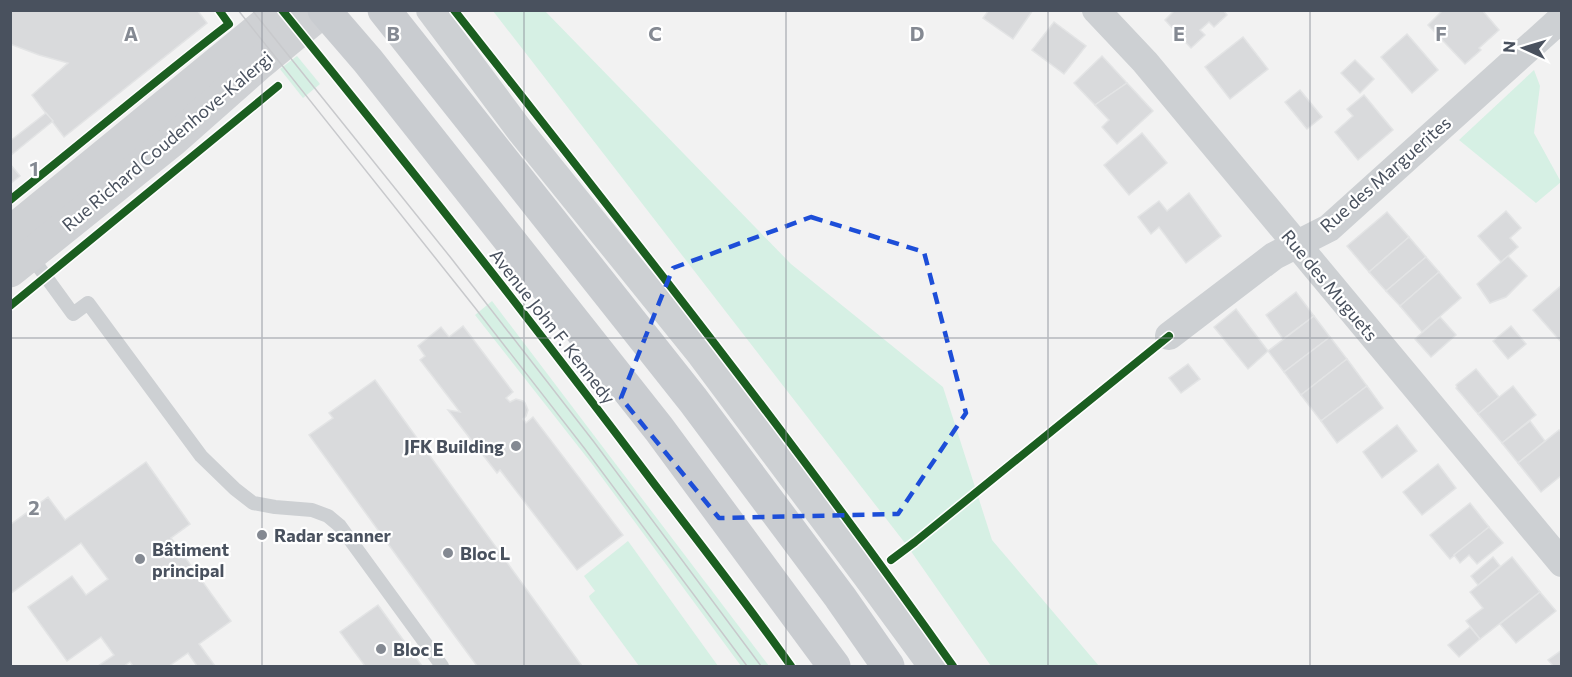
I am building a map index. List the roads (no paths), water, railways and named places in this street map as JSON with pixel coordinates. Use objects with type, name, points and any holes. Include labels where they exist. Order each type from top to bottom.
[{"type":"main road","points":[[384,10],[693,400],[888,666]]},
{"type":"main road","name":"Avenue John F. Kennedy","points":[[324,11],[375,70],[659,429],[834,666]]},
{"type":"street","name":"Rue Richard Coudenhove-Kalergi","points":[[18,246],[282,10]]},
{"type":"street","points":[[430,10],[518,128],[701,355],[932,666]]},
{"type":"street","name":"Rue des Muguets","points":[[1096,10],[1145,62],[1562,563]]},
{"type":"street","name":"Rue Richard Coudenhove-Kalergi","points":[[18,246],[173,140],[260,63],[324,11]]},
{"type":"street","name":"Rue des Marguerites","points":[[1168,336],[1274,256],[1329,228],[1562,18]]},
{"type":"lane","points":[[18,246],[73,314],[88,303],[201,456],[235,489],[253,503],[312,510],[328,516],[340,526],[442,666]]},
{"type":"tram line","points":[[238,10],[585,449],[747,666]]},
{"type":"tram line","points":[[252,10],[451,258],[594,442],[761,666]]},
{"type":"place","name":"JFK Building","points":[[516,446]]},
{"type":"place","name":"Radar scanner","points":[[262,535]]},
{"type":"place","name":"Bloc L","points":[[448,553]]},
{"type":"place","name":"Bâtiment principal","points":[[140,559]]},
{"type":"place","name":"Bloc E","points":[[381,649]]}]
